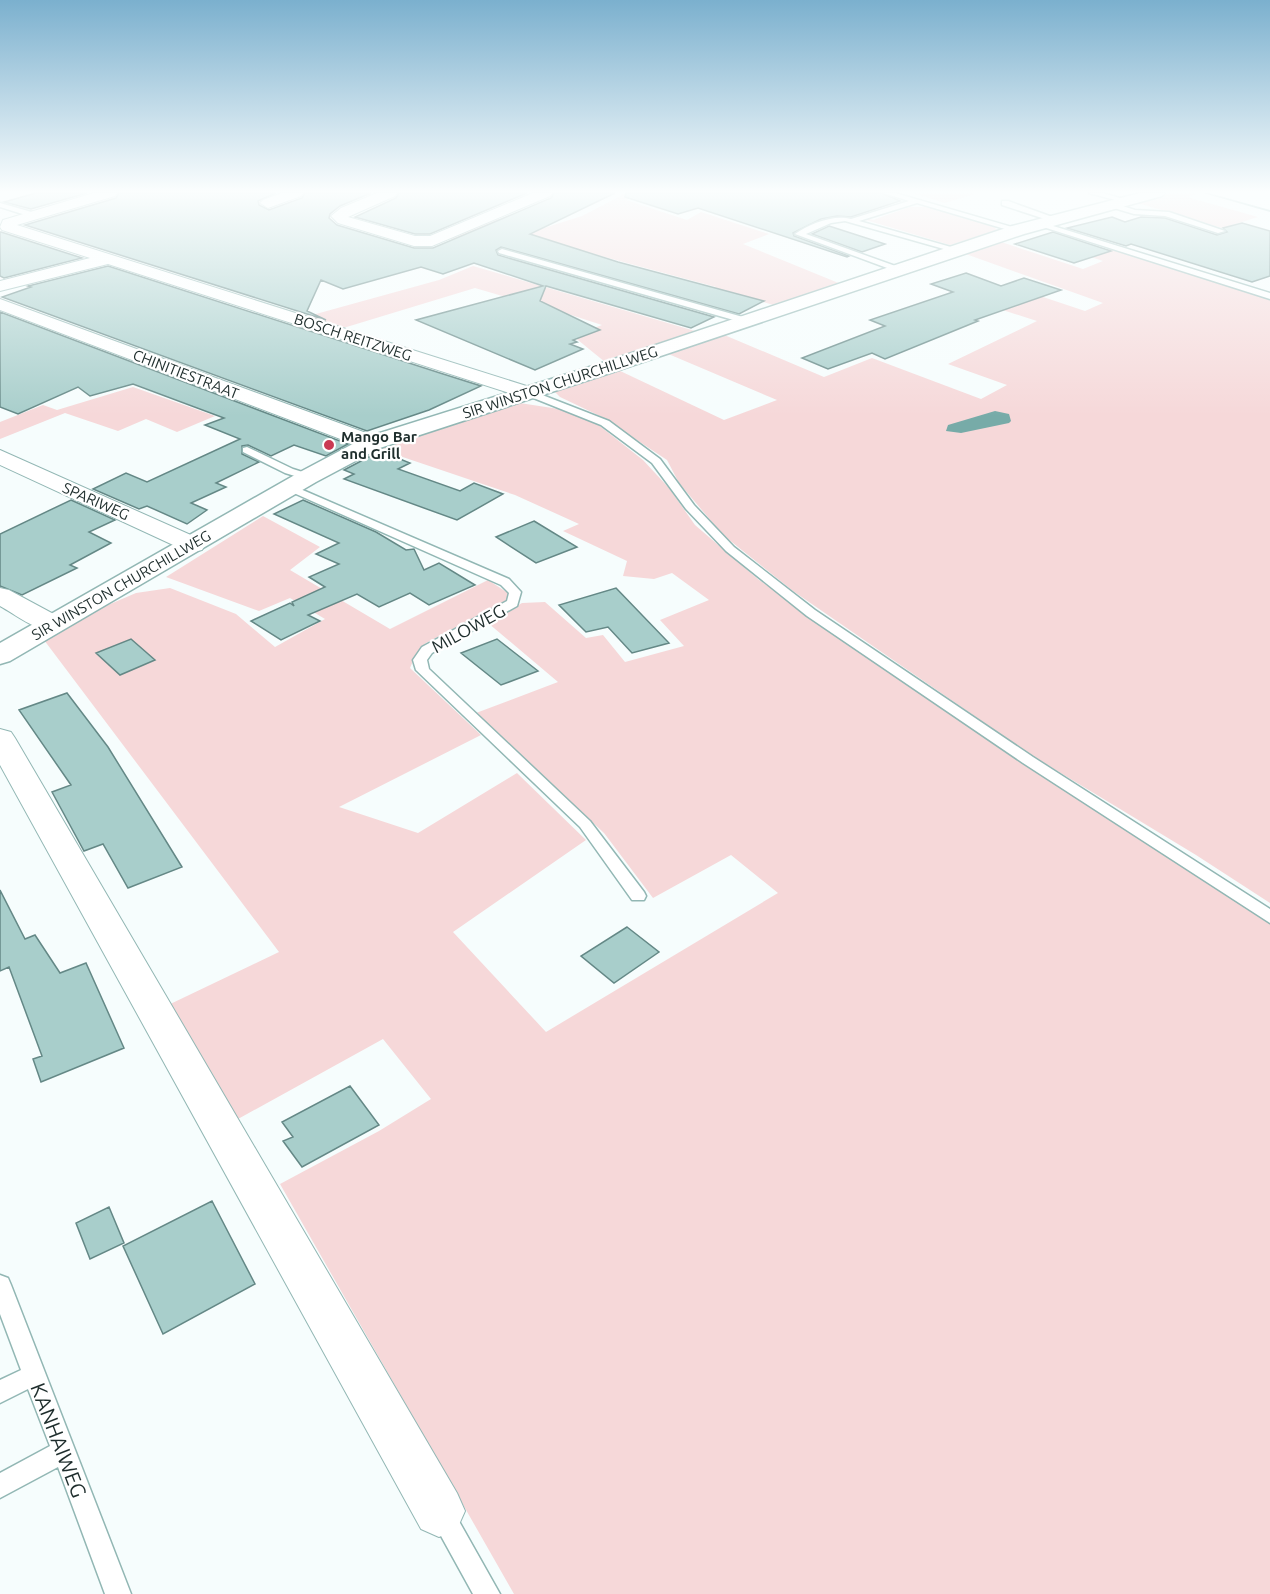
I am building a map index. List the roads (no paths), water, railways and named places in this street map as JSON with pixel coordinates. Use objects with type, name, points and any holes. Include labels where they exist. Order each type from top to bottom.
[{"type":"street","points":[[0,286],[74,267]]},
{"type":"street","name":"BOSCH REITZWEG","points":[[134,267],[529,393]]},
{"type":"street","name":"SIR WINSTON CHURCHILLWEG","points":[[0,655],[299,482],[372,443],[906,267]]},
{"type":"street","name":"CHINITIESTRAAT","points":[[0,304],[372,443]]},
{"type":"street","name":"SPARIWEG","points":[[0,457],[193,545]]},
{"type":"street","points":[[0,596],[52,624]]},
{"type":"street","points":[[0,738],[439,1511]]},
{"type":"lane","points":[[559,267],[747,321]]},
{"type":"lane","points":[[891,267],[898,270]]},
{"type":"lane","points":[[1185,267],[1270,296]]},
{"type":"lane","points":[[529,393],[605,423],[656,461],[690,507],[730,549],[811,613],[1028,760],[1270,916]]},
{"type":"lane","points":[[247,450],[289,471],[299,482]]},
{"type":"lane","name":"MILOWEG","points":[[299,482],[505,582],[514,592],[513,603],[427,650],[420,660],[423,670],[585,824],[638,897]]},
{"type":"lane","name":"KANHAIWEG","points":[[0,1285],[118,1594]]},
{"type":"lane","points":[[0,1392],[34,1375]]},
{"type":"lane","points":[[0,1486],[63,1451]]},
{"type":"lane","points":[[439,1511],[487,1594]]},
{"type":"water","points":[[995,411],[1009,414],[1011,421],[961,433],[946,431],[948,425]]},
{"type":"place","name":"Mango Bar and Grill","points":[[329,445]]}]
